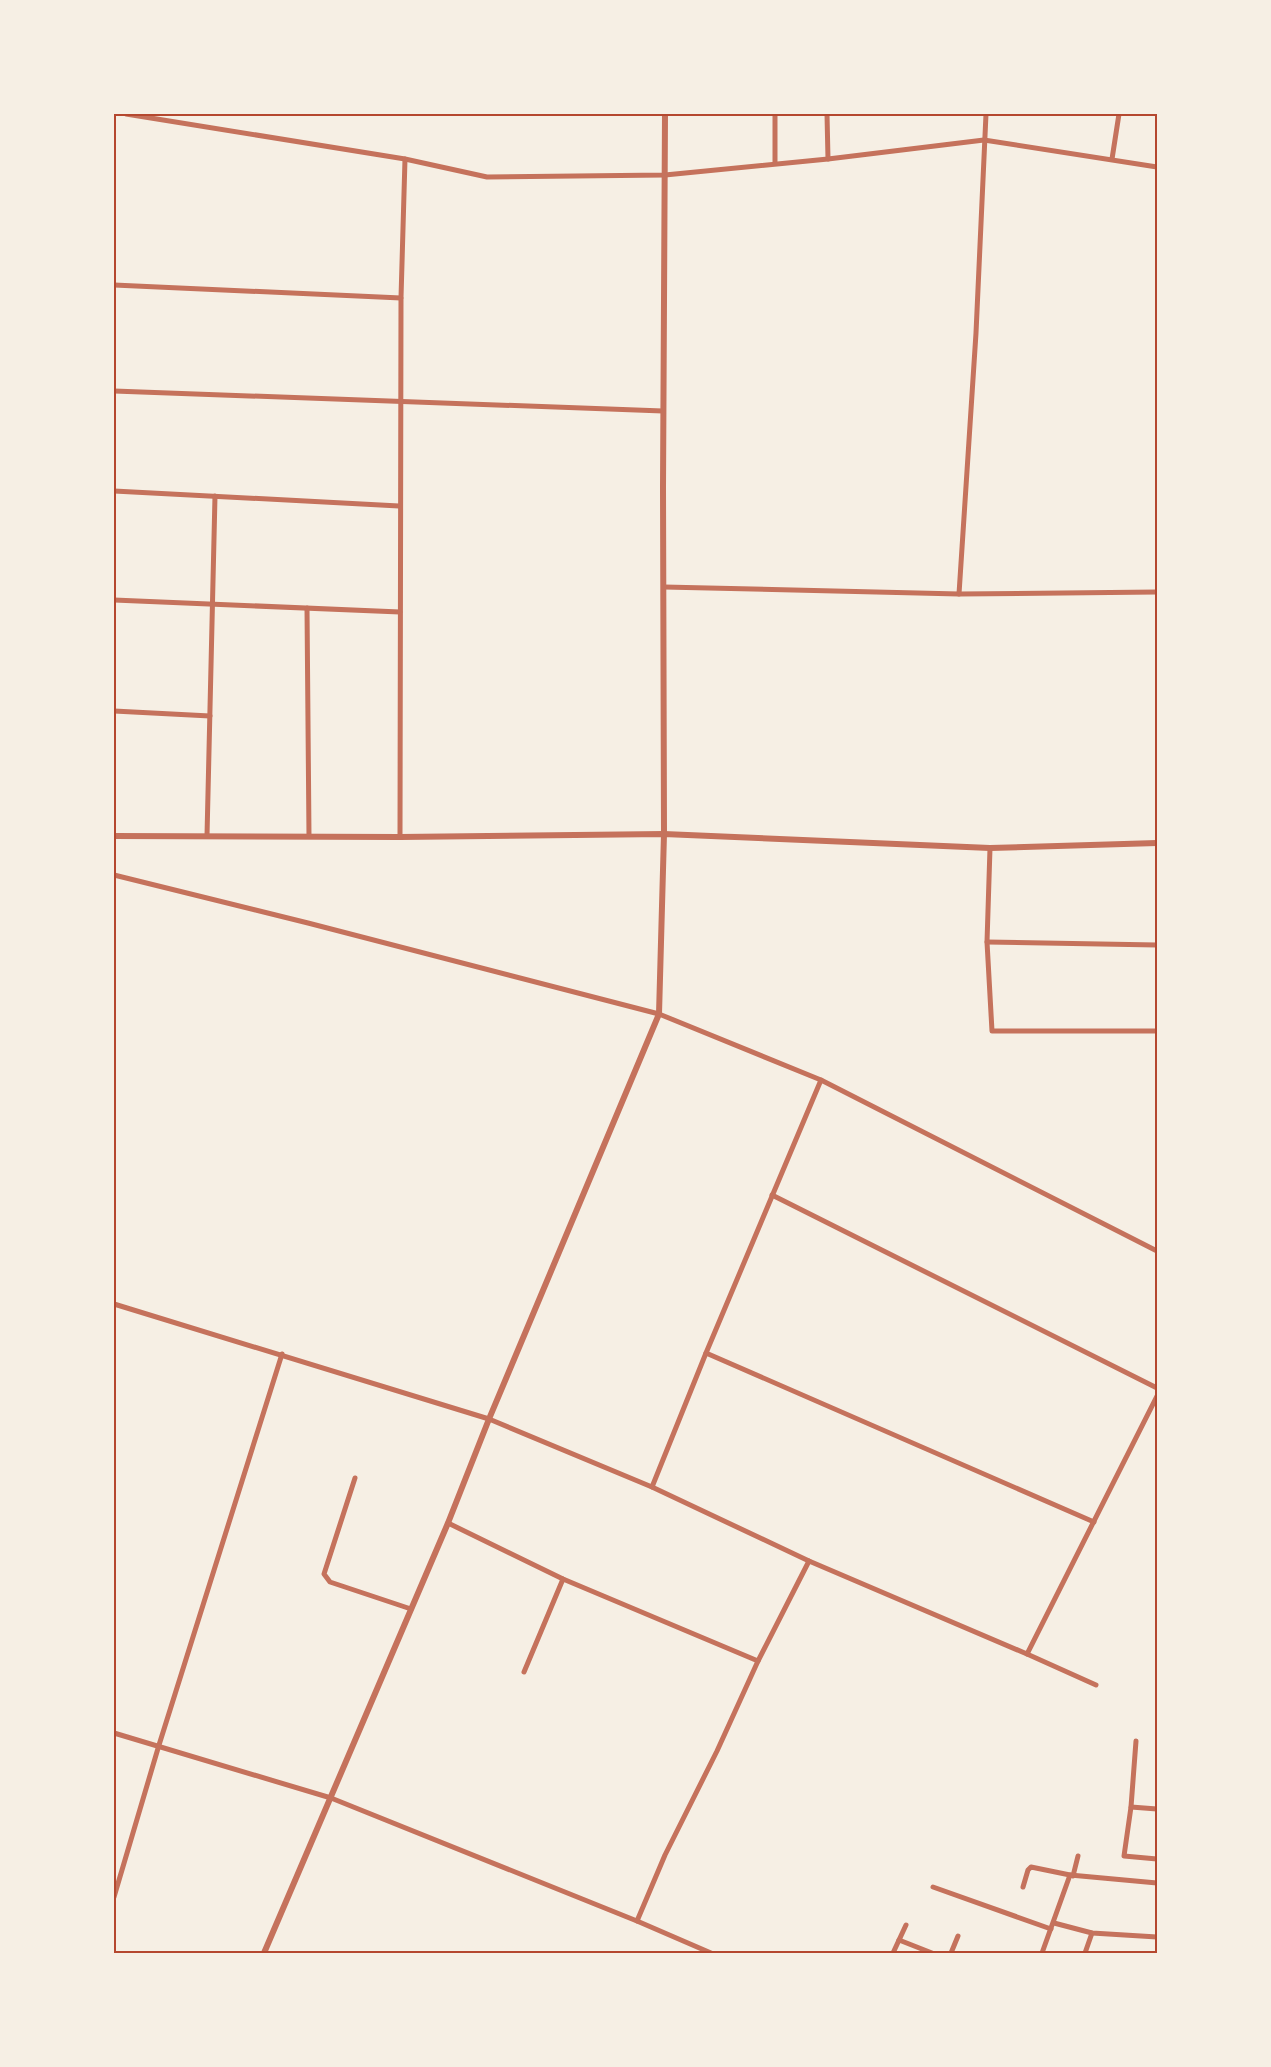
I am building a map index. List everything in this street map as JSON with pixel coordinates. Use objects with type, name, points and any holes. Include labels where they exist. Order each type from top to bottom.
[{"type":"street","points":[[126,114],[405,159],[487,177],[665,175],[828,159],[984,140],[1157,167]]},
{"type":"street","points":[[264,1953],[448,1523],[489,1419],[659,1014],[664,834],[663,410],[665,114]]},
{"type":"street","points":[[775,114],[775,163]]},
{"type":"street","points":[[827,114],[828,159]]},
{"type":"street","points":[[959,594],[976,333],[986,114]]},
{"type":"street","points":[[1112,159],[1119,114]]},
{"type":"street","points":[[400,837],[400,298],[405,159]]},
{"type":"street","points":[[114,286],[400,298]]},
{"type":"street","points":[[114,391],[663,410]]},
{"type":"street","points":[[114,491],[399,506]]},
{"type":"street","points":[[207,836],[215,496]]},
{"type":"street","points":[[664,587],[959,594],[1157,592]]},
{"type":"street","points":[[114,600],[400,612]]},
{"type":"street","points":[[307,608],[309,836]]},
{"type":"street","points":[[114,711],[210,716]]},
{"type":"street","points":[[114,836],[400,837],[664,834],[990,848],[1157,843]]},
{"type":"street","points":[[990,848],[987,942],[992,1031],[1157,1030]]},
{"type":"street","points":[[114,875],[659,1014],[821,1080],[1157,1251]]},
{"type":"street","points":[[987,942],[1157,945]]},
{"type":"street","points":[[652,1487],[706,1353],[821,1080]]},
{"type":"street","points":[[772,1195],[1157,1388]]},
{"type":"street","points":[[114,1304],[489,1419],[652,1487],[809,1561],[1096,1685]]},
{"type":"street","points":[[706,1353],[1094,1522]]},
{"type":"street","points":[[114,1897],[159,1745],[282,1354]]},
{"type":"street","points":[[1027,1654],[1157,1396]]},
{"type":"street","points":[[355,1478],[324,1574],[330,1582],[411,1609]]},
{"type":"street","points":[[448,1523],[563,1579],[758,1661]]},
{"type":"street","points":[[637,1922],[665,1855],[717,1751],[758,1661],[809,1561]]},
{"type":"street","points":[[524,1672],[563,1579]]},
{"type":"street","points":[[114,1734],[159,1745],[330,1798],[710,1953]]},
{"type":"street","points":[[1136,1741],[1131,1807],[1124,1856],[1157,1859]]},
{"type":"street","points":[[1131,1807],[1157,1810]]},
{"type":"street","points":[[1042,1953],[1078,1856]]},
{"type":"street","points":[[1023,1887],[1028,1870],[1031,1867],[1072,1875],[1157,1883]]},
{"type":"street","points":[[933,1887],[1052,1926],[1092,1933],[1157,1937]]},
{"type":"street","points":[[893,1953],[906,1925]]},
{"type":"street","points":[[1085,1953],[1092,1933]]},
{"type":"street","points":[[951,1953],[958,1936]]},
{"type":"street","points":[[899,1940],[932,1953]]}]
